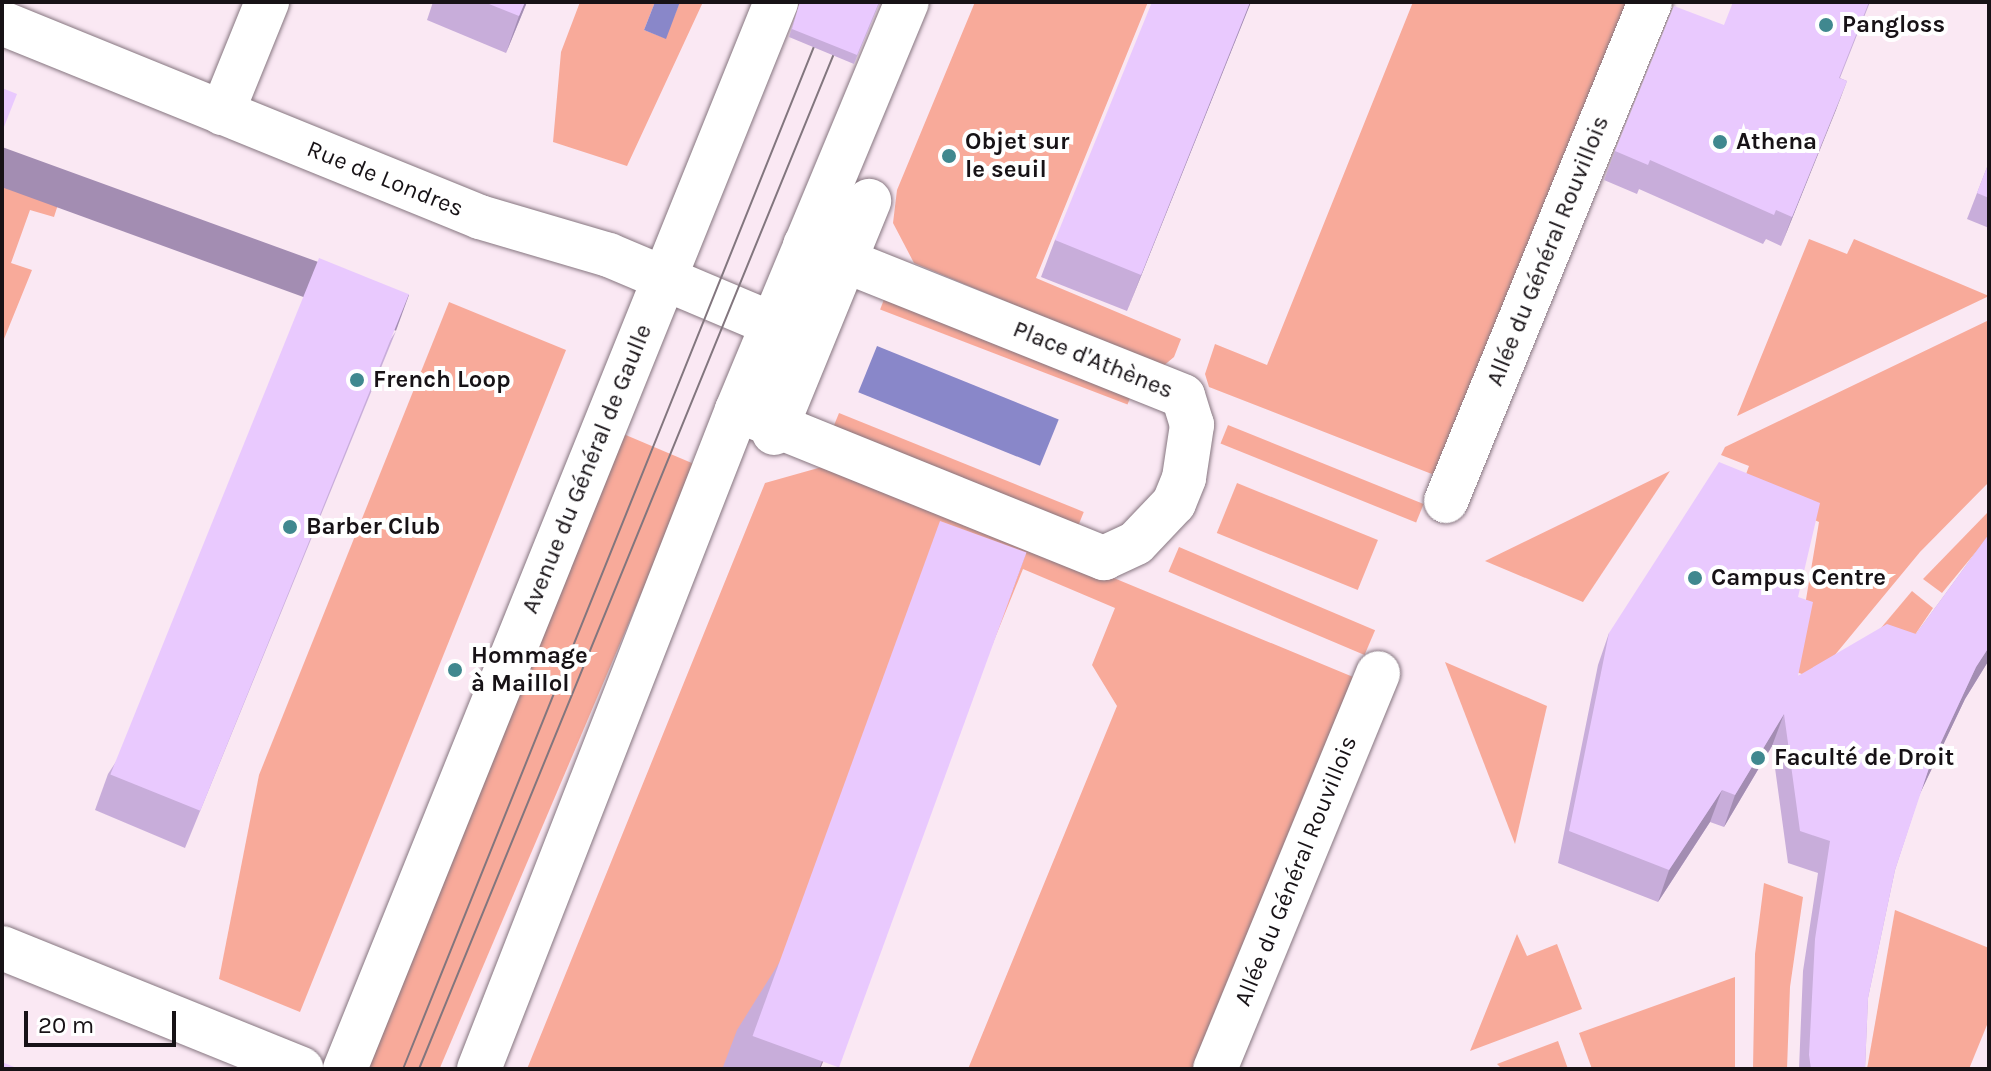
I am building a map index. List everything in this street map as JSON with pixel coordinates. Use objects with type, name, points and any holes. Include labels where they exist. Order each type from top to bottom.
[{"type":"street","points":[[222,113],[267,2]]},
{"type":"street","name":"Avenue du Général de Gaulle","points":[[345,1069],[776,2]]},
{"type":"street","points":[[776,430],[825,253],[907,2]]},
{"type":"street","name":"Allée du Général Rouvillois","points":[[1446,501],[1650,2]]},
{"type":"street","name":"Rue de Londres","points":[[2,23],[480,217],[609,255],[772,324]]},
{"type":"street","points":[[479,1069],[772,324],[869,201]]},
{"type":"street","name":"Place d'Athènes","points":[[737,410],[776,430],[1104,558],[1136,543],[1179,490],[1192,425],[1183,396],[825,253]]},
{"type":"street","name":"Allée du Général Rouvillois","points":[[1215,1069],[1378,673]]},
{"type":"street","points":[[2,948],[301,1069]]},
{"type":"shaded area","points":[[580,2],[655,2],[644,30],[665,38],[680,2],[703,2],[627,166],[553,142],[561,52]]},
{"type":"shaded area","points":[[655,2],[680,2],[666,39],[644,30]]},
{"type":"shaded area","points":[[975,2],[1148,2],[1036,278],[1181,339],[1174,357],[1162,367],[914,263],[893,223],[897,190]]},
{"type":"shaded area","points":[[1413,2],[1633,2],[1442,478],[1209,387],[1205,374],[1215,344],[1267,365]]},
{"type":"shaded area","points":[[9,170],[62,192],[54,217],[30,210],[11,263],[32,270],[2,344],[2,188]]},
{"type":"shaded area","points":[[1809,239],[1847,254],[1854,239],[1989,296],[1737,416]]},
{"type":"shaded area","points":[[888,289],[1135,384],[1128,405],[880,310]]},
{"type":"shaded area","points":[[449,302],[566,350],[300,1012],[219,979],[259,775]]},
{"type":"shaded area","points":[[1989,320],[1989,482],[1920,552],[1815,679],[1794,671],[1819,522],[1741,488],[1749,466],[1721,455],[1725,447]]},
{"type":"shaded area","points":[[877,346],[1059,419],[1040,466],[858,392]]},
{"type":"shaded area","points":[[839,413],[1084,512],[1076,532],[831,433]]},
{"type":"shaded area","points":[[1228,425],[1424,504],[1416,523],[1221,444]]},
{"type":"shaded area","points":[[614,430],[696,465],[439,1069],[359,1069],[345,1063]]},
{"type":"shaded area","points":[[836,463],[1358,679],[1200,1069],[968,1069],[1117,706],[1092,665],[1115,608],[1023,569],[820,1069],[527,1069],[765,483]]},
{"type":"shaded area","points":[[1670,471],[1583,602],[1485,561]]},
{"type":"shaded area","points":[[1237,483],[1378,540],[1358,590],[1217,533]]},
{"type":"shaded area","points":[[1989,511],[1989,536],[1942,593],[1923,579]]},
{"type":"shaded area","points":[[1179,547],[1375,630],[1365,655],[1168,572]]},
{"type":"shaded area","points":[[1912,591],[1933,608],[1896,663],[1849,666]]},
{"type":"shaded area","points":[[1445,662],[1547,706],[1515,844]]},
{"type":"shaded area","points":[[1764,883],[1803,897],[1790,987],[1787,1069],[1753,1069],[1755,954]]},
{"type":"shaded area","points":[[1895,910],[1989,948],[1989,1020],[1969,1069],[1867,1069]]},
{"type":"shaded area","points":[[1517,934],[1527,956],[1557,944],[1582,1009],[1470,1051]]},
{"type":"shaded area","points":[[1735,977],[1735,1069],[1592,1069],[1579,1033]]},
{"type":"shaded area","points":[[1558,1041],[1568,1069],[1502,1069],[1497,1064]]},
{"type":"building","points":[[484,2],[525,2],[519,16]]},
{"type":"building","points":[[800,2],[879,2],[857,55],[792,29]]},
{"type":"building","points":[[1152,2],[1250,2],[1141,275],[1055,240]]},
{"type":"building","name":"Athena","points":[[1733,2],[1869,2],[1839,78],[1847,81],[1792,217],[1776,210],[1774,215],[1650,160],[1648,165],[1615,151],[1674,6],[1724,25]]},
{"type":"building","points":[[2,88],[17,94],[2,132]]},
{"type":"building","points":[[1989,162],[1989,198],[1977,193]]},
{"type":"building","points":[[319,258],[409,294],[200,811],[110,774]]},
{"type":"building","name":"Faculté de Droit","points":[[1719,462],[1820,503],[1798,597],[1813,602],[1798,676],[1887,624],[1916,634],[1989,534],[1989,647],[1976,667],[1929,768],[1895,870],[1868,998],[1865,1069],[1811,1069],[1809,1055],[1815,939],[1830,841],[1800,831],[1784,714],[1735,795],[1722,790],[1669,870],[1569,831],[1609,633]]},
{"type":"building","points":[[940,521],[1026,552],[839,1067],[753,1036]]},
{"type":"building","points":[[2,1062],[19,1069],[2,1069]]},
{"type":"tram line","points":[[403,1069],[832,2]]},
{"type":"tram line","points":[[419,1069],[855,2]]},
{"type":"place","name":"Pangloss","points":[[1826,25]]},
{"type":"place","name":"Athena","points":[[1720,142]]},
{"type":"place","name":"Objet sur le seuil","points":[[949,156]]},
{"type":"place","name":"French Loop","points":[[357,380]]},
{"type":"place","name":"Barber Club","points":[[290,527]]},
{"type":"place","name":"Campus Centre","points":[[1695,578]]},
{"type":"place","name":"Hommage à Maillol","points":[[455,670]]},
{"type":"place","name":"Faculté de Droit","points":[[1758,758]]}]
